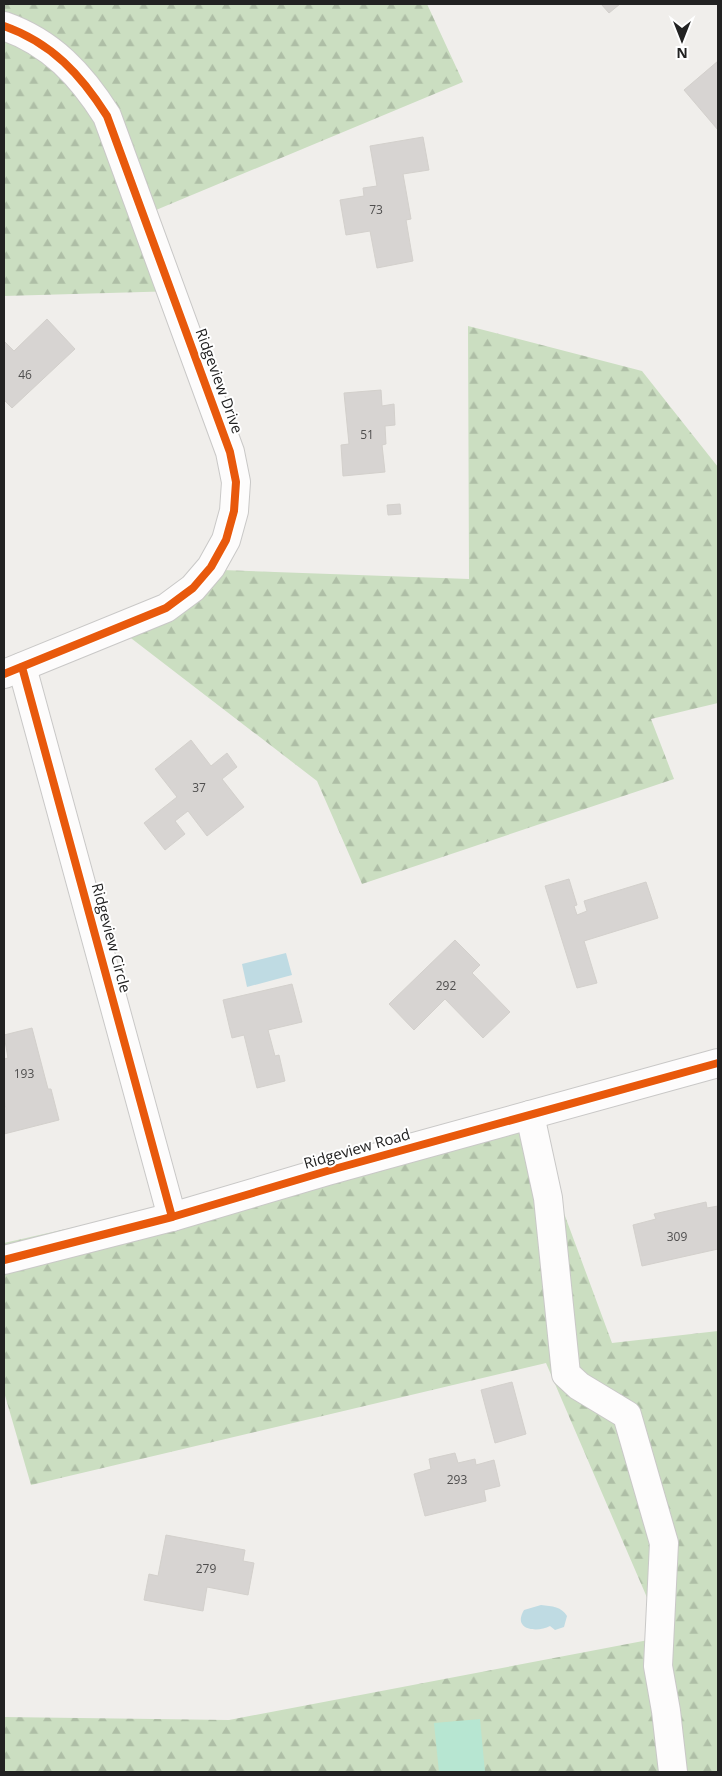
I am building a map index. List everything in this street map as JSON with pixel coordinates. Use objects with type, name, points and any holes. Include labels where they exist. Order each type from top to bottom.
[{"type":"street","name":"Ridgeview Drive","points":[[4,26],[37,41],[63,60],[87,84],[108,116],[230,452],[236,482],[234,511],[226,540],[211,567],[193,588],[166,608],[13,671]]},
{"type":"street","name":"Ridgeview Circle","points":[[13,671],[172,1217]]},
{"type":"street","name":"Ridgeview Road","points":[[4,1260],[172,1217],[718,1063]]},
{"type":"street","points":[[530,1115],[548,1198],[566,1374],[579,1386],[627,1415],[664,1543],[658,1666],[666,1711],[673,1772]]},
{"type":"green space","points":[[4,4],[427,4],[463,82],[156,210],[178,291],[4,296]]},
{"type":"green space","points":[[468,326],[642,371],[718,467],[718,703],[651,719],[674,779],[362,884],[317,781],[123,632],[195,569],[469,579]]},
{"type":"green space","points":[[531,1124],[612,1343],[718,1331],[718,1772],[4,1772],[4,1717],[229,1720],[664,1637],[546,1363],[31,1485],[4,1392],[4,1243]]},
{"type":"green space","points":[[480,1719],[485,1772],[439,1772],[434,1723]]},
{"type":"water","points":[[286,953],[292,975],[247,987],[242,964]]},
{"type":"water","points":[[541,1605],[556,1607],[565,1613],[567,1616],[564,1627],[555,1630],[550,1626],[533,1629],[524,1626],[521,1622],[521,1617],[524,1610]]},
{"type":"building","points":[[601,4],[620,4],[609,13]]},
{"type":"building","points":[[718,61],[718,130],[684,90]]},
{"type":"building","points":[[423,137],[429,170],[403,174],[411,219],[406,220],[413,261],[377,268],[370,231],[346,235],[340,200],[364,196],[363,188],[377,186],[370,146]]},
{"type":"building","points":[[47,319],[75,349],[12,408],[4,400],[4,341],[14,351]]},
{"type":"building","points":[[381,390],[382,406],[394,404],[395,425],[385,426],[386,444],[382,445],[385,472],[343,476],[341,445],[349,444],[344,393]]},
{"type":"building","points":[[400,504],[401,514],[388,515],[387,505]]},
{"type":"building","points":[[191,740],[211,766],[227,753],[237,767],[222,779],[244,807],[207,836],[188,811],[175,821],[185,834],[165,850],[144,823],[177,797],[155,769]]},
{"type":"building","points":[[569,879],[577,905],[574,906],[577,915],[587,911],[584,901],[646,882],[658,918],[584,941],[597,983],[577,988],[545,886]]},
{"type":"building","points":[[455,940],[480,965],[472,973],[510,1012],[483,1038],[445,999],[414,1030],[389,1004]]},
{"type":"building","points":[[292,984],[302,1022],[268,1030],[275,1056],[279,1055],[285,1081],[257,1088],[244,1035],[232,1038],[223,1000]]},
{"type":"building","points":[[32,1028],[48,1089],[51,1089],[59,1120],[4,1134],[4,1109],[6,1109],[4,1100],[4,1059],[8,1058],[4,1035]]},
{"type":"building","points":[[706,1202],[707,1208],[718,1206],[718,1249],[642,1266],[633,1225],[656,1219],[654,1214]]},
{"type":"building","points":[[512,1382],[526,1434],[495,1443],[481,1390]]},
{"type":"building","points":[[455,1453],[458,1463],[475,1459],[476,1465],[494,1460],[500,1486],[484,1490],[486,1501],[425,1516],[414,1474],[431,1469],[429,1459]]},
{"type":"building","points":[[166,1535],[245,1550],[243,1561],[254,1563],[248,1595],[207,1587],[203,1611],[144,1600],[149,1574],[158,1576]]},
{"type":"cycle path","points":[[4,26],[37,41],[64,62],[87,87],[107,116],[230,452],[236,482],[234,511],[226,540],[211,567],[193,588],[166,608],[4,674]]},
{"type":"cycle path","points":[[22,667],[172,1217]]},
{"type":"cycle path","points":[[4,1260],[172,1217],[327,1171],[718,1063]]}]
